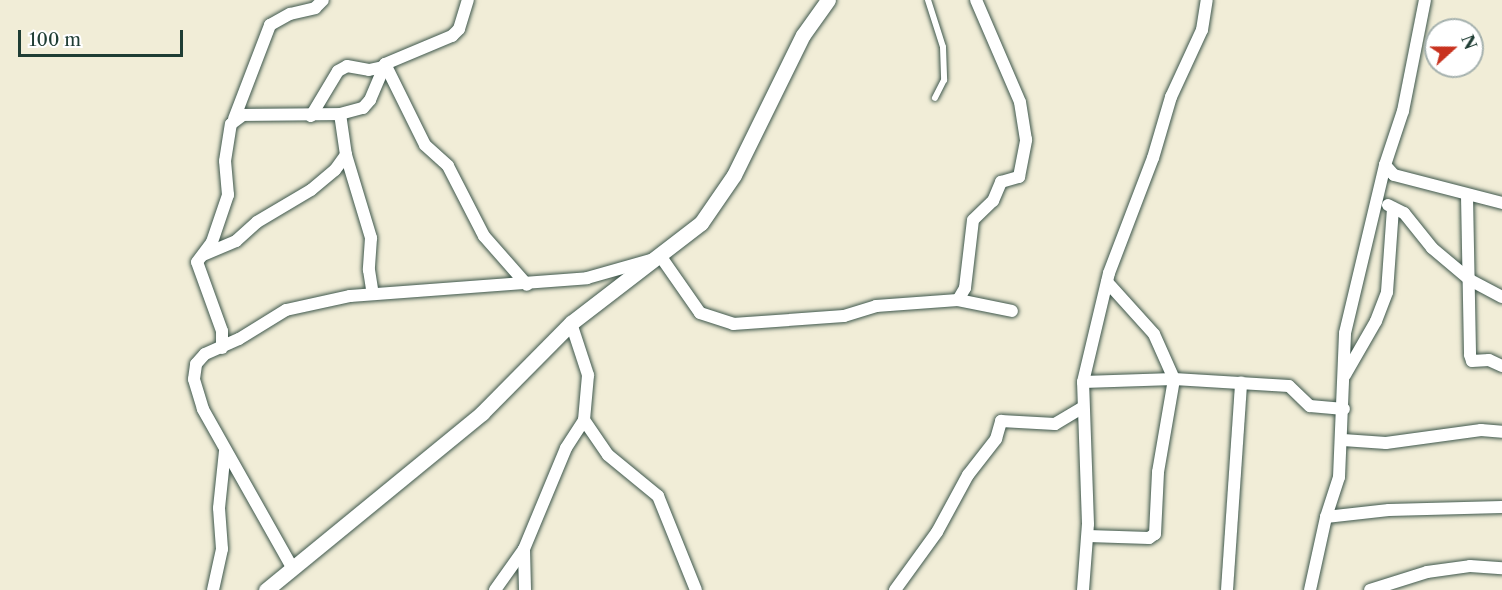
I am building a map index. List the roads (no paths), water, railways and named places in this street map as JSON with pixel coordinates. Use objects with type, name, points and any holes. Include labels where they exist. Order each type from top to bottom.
[{"type":"street","points":[[222,348],[222,332],[198,268],[228,195],[225,161],[234,119],[270,25],[290,14],[315,8],[323,0]]},
{"type":"street","points":[[311,116],[338,71],[347,66],[369,70],[384,66],[452,36],[468,0]]},
{"type":"street","points":[[266,590],[482,413],[571,323],[661,257],[701,223],[734,175],[803,35],[828,0]]},
{"type":"street","points":[[958,300],[965,288],[973,220],[993,201],[1001,182],[1019,177],[1026,140],[1020,102],[976,0]]},
{"type":"street","points":[[1083,590],[1088,536],[1082,408],[1083,382],[1107,282],[1153,158],[1171,97],[1202,30],[1207,0]]},
{"type":"street","points":[[1310,590],[1326,517],[1339,477],[1343,440],[1345,333],[1385,165],[1403,111],[1425,0]]},
{"type":"street","points":[[234,119],[243,115],[340,114],[363,108],[370,100],[384,66]]},
{"type":"street","points":[[384,66],[424,146],[448,166],[478,226],[527,285]]},
{"type":"street","points":[[340,114],[346,155],[371,237],[369,270],[373,294]]},
{"type":"street","points":[[203,255],[236,241],[257,222],[311,190],[346,155]]},
{"type":"street","points":[[1385,165],[1394,175],[1467,196],[1502,203]]},
{"type":"street","points":[[1467,196],[1472,361],[1489,360],[1502,366]]},
{"type":"street","points":[[1378,201],[1404,213],[1432,248],[1470,280],[1502,297]]},
{"type":"street","points":[[1344,376],[1376,321],[1386,292],[1393,208]]},
{"type":"street","points":[[293,569],[203,409],[194,380],[200,358],[222,348],[286,310],[373,294],[527,285],[587,278],[661,257]]},
{"type":"street","points":[[661,257],[700,313],[733,324],[844,315],[876,306],[958,300],[1012,311]]},
{"type":"street","points":[[1088,536],[1149,538],[1155,534],[1158,472],[1174,379],[1155,334],[1107,282]]},
{"type":"street","points":[[495,590],[524,549],[566,448],[584,420],[588,375],[571,323]]},
{"type":"street","points":[[1083,382],[1174,379],[1289,386],[1310,406],[1344,409]]},
{"type":"street","points":[[1227,590],[1241,382]]},
{"type":"street","points":[[895,590],[937,532],[968,475],[996,439],[999,423],[1004,420],[1055,424],[1082,408]]},
{"type":"street","points":[[584,420],[608,456],[658,496],[696,590]]},
{"type":"street","points":[[1343,440],[1386,443],[1481,430],[1502,432]]},
{"type":"street","points":[[213,590],[222,549],[219,496],[225,451]]},
{"type":"street","points":[[1326,517],[1502,507]]},
{"type":"street","points":[[524,549],[525,590]]},
{"type":"street","points":[[1370,590],[1427,572],[1470,566],[1502,568]]},
{"type":"lane","points":[[928,0],[944,47],[944,80],[935,98]]}]
